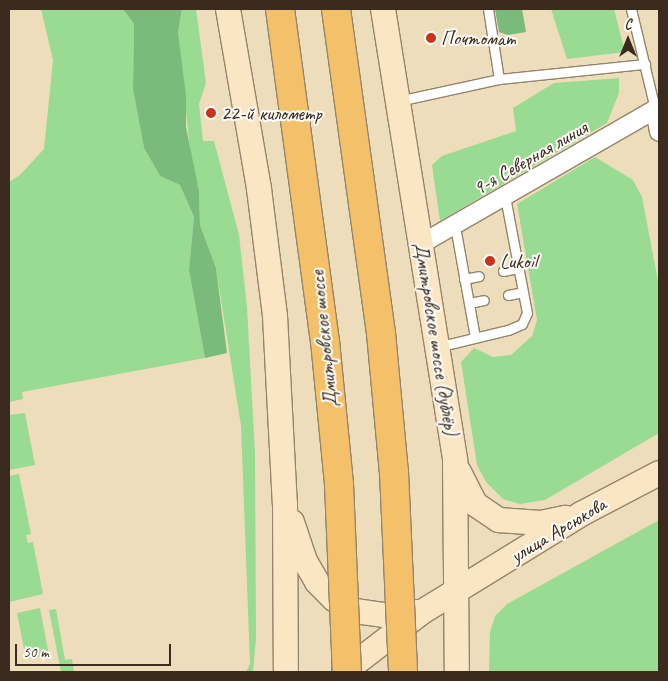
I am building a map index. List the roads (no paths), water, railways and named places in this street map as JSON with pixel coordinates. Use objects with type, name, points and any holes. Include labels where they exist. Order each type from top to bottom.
[{"type":"highway","name":"Дмитровское шоссе","points":[[280,9],[328,370],[354,666]]},
{"type":"highway","points":[[336,9],[383,353],[394,472],[401,672]]},
{"type":"street","points":[[228,9],[266,237],[275,316],[285,504],[286,672]]},
{"type":"street","name":"Дмитровское шоссе (дублёр)","points":[[383,9],[455,461],[458,590],[457,672]]},
{"type":"street","points":[[657,108],[659,132]]},
{"type":"street","name":"9-я Северная линия","points":[[421,244],[657,108]]},
{"type":"street","points":[[455,461],[464,486],[475,504],[499,520],[541,523],[581,514]]},
{"type":"street","name":"улица Арсюкова","points":[[354,666],[422,612],[581,514],[659,473]]},
{"type":"street","points":[[285,504],[305,561],[318,582],[334,599],[355,611],[383,615],[422,612]]},
{"type":"street","points":[[354,666],[390,664],[401,672]]},
{"type":"lane","points":[[488,9],[499,79]]},
{"type":"lane","points":[[631,9],[657,108]]},
{"type":"lane","points":[[398,101],[499,79],[645,64]]},
{"type":"lane","points":[[437,348],[522,324],[527,313],[505,197]]},
{"type":"lane","points":[[455,226],[475,337]]},
{"type":"lane","points":[[503,271],[518,268]]},
{"type":"lane","points":[[464,279],[479,276]]},
{"type":"lane","points":[[508,295],[523,292]]},
{"type":"lane","points":[[469,304],[484,300]]},
{"type":"place","name":"Почтомат","points":[[431,38]]},
{"type":"place","name":"22-й километр","points":[[211,113]]},
{"type":"place","name":"Lukoil","points":[[490,261]]}]
